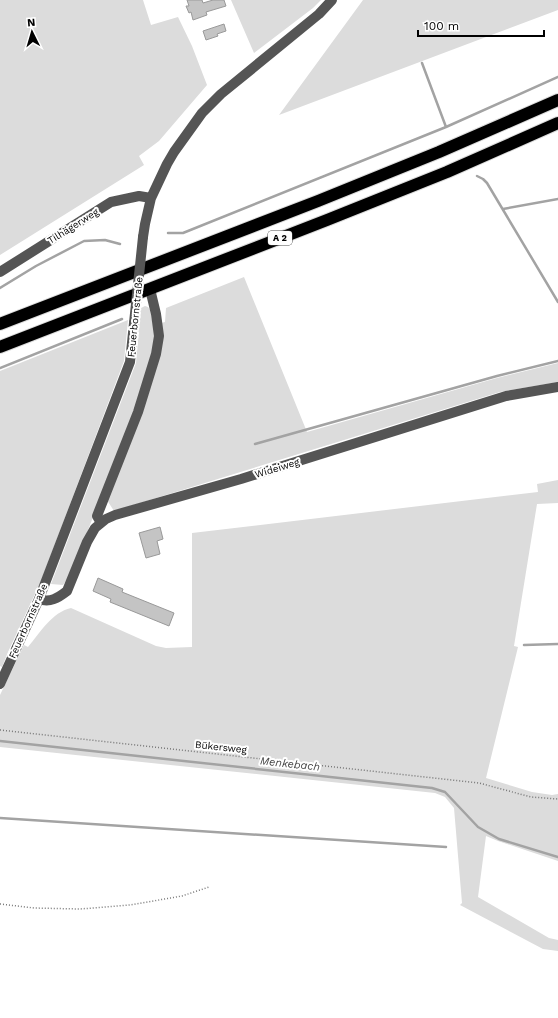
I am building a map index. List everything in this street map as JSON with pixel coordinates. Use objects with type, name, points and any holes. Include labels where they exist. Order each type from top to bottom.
[{"type":"highway","name":"A 2","points":[[0,324],[440,152],[558,100]]},
{"type":"highway","name":"A 2","points":[[0,347],[447,172],[558,123]]},
{"type":"street","name":"Feuerbornstraße","points":[[1,678],[39,599],[130,362],[144,224],[151,198],[167,164],[202,113],[221,94],[319,14],[332,0]]},
{"type":"street","name":"Tilhägerweg","points":[[0,272],[111,202],[139,196],[151,198]]},
{"type":"street","points":[[101,523],[97,516],[138,412],[156,354],[159,336],[150,289]]},
{"type":"street","name":"Wideiweg","points":[[39,599],[50,601],[66,591],[87,542],[95,528],[115,515],[241,479],[506,396],[558,388]]},
{"type":"path","name":"Bükersweg","points":[[0,730],[479,783],[531,797],[558,799]]},
{"type":"path","points":[[0,904],[34,908],[80,909],[130,905],[167,899],[209,888]]},
{"type":"shaded area","points":[[0,0],[143,0],[151,25],[178,17],[192,46],[207,85],[159,141],[139,156],[144,165],[0,255]]},
{"type":"shaded area","points":[[231,0],[321,0],[313,8],[254,53]]},
{"type":"shaded area","points":[[363,0],[558,0],[558,10],[279,115]]},
{"type":"shaded area","points":[[244,277],[307,432],[497,378],[558,363],[558,382],[500,392],[114,511],[107,500],[119,450],[71,574],[63,585],[51,584],[136,363],[141,308],[145,306],[148,307],[153,325],[165,322],[166,308]]},
{"type":"shaded area","points":[[128,320],[124,361],[41,581],[2,667],[0,666],[0,371]]},
{"type":"shaded area","points":[[558,480],[558,503],[537,504],[514,646],[518,647],[486,778],[532,792],[552,795],[558,794],[558,861],[486,836],[478,897],[549,938],[558,940],[558,951],[543,949],[460,905],[462,903],[454,808],[445,797],[435,793],[0,747],[0,695],[24,645],[28,647],[52,618],[64,610],[71,608],[156,646],[166,648],[192,647],[192,533],[538,492],[537,484]]},
{"type":"building","points":[[187,0],[202,0],[203,3],[213,0],[224,0],[226,6],[206,12],[207,15],[193,20],[191,12],[189,13],[186,6],[189,6]]},
{"type":"building","points":[[224,24],[226,31],[217,34],[218,36],[206,40],[203,31]]},
{"type":"building","points":[[160,527],[163,539],[157,541],[160,554],[146,558],[139,533]]},
{"type":"building","points":[[98,578],[123,589],[122,592],[174,613],[169,626],[110,602],[111,599],[93,591]]},
{"type":"waterway","points":[[422,63],[446,127]]},
{"type":"waterway","points":[[168,233],[183,233],[446,127],[558,77]]},
{"type":"waterway","points":[[477,176],[487,183],[558,302]]},
{"type":"waterway","points":[[503,209],[558,199]]},
{"type":"waterway","points":[[0,288],[36,266],[84,241],[105,240],[120,244]]},
{"type":"waterway","points":[[0,368],[122,319]]},
{"type":"waterway","points":[[255,444],[497,376],[558,361]]},
{"type":"waterway","points":[[524,645],[558,644]]},
{"type":"waterway","name":"Menkebach","points":[[0,741],[432,788],[445,792],[478,827],[499,839],[558,857]]},
{"type":"waterway","points":[[0,818],[446,847]]}]
